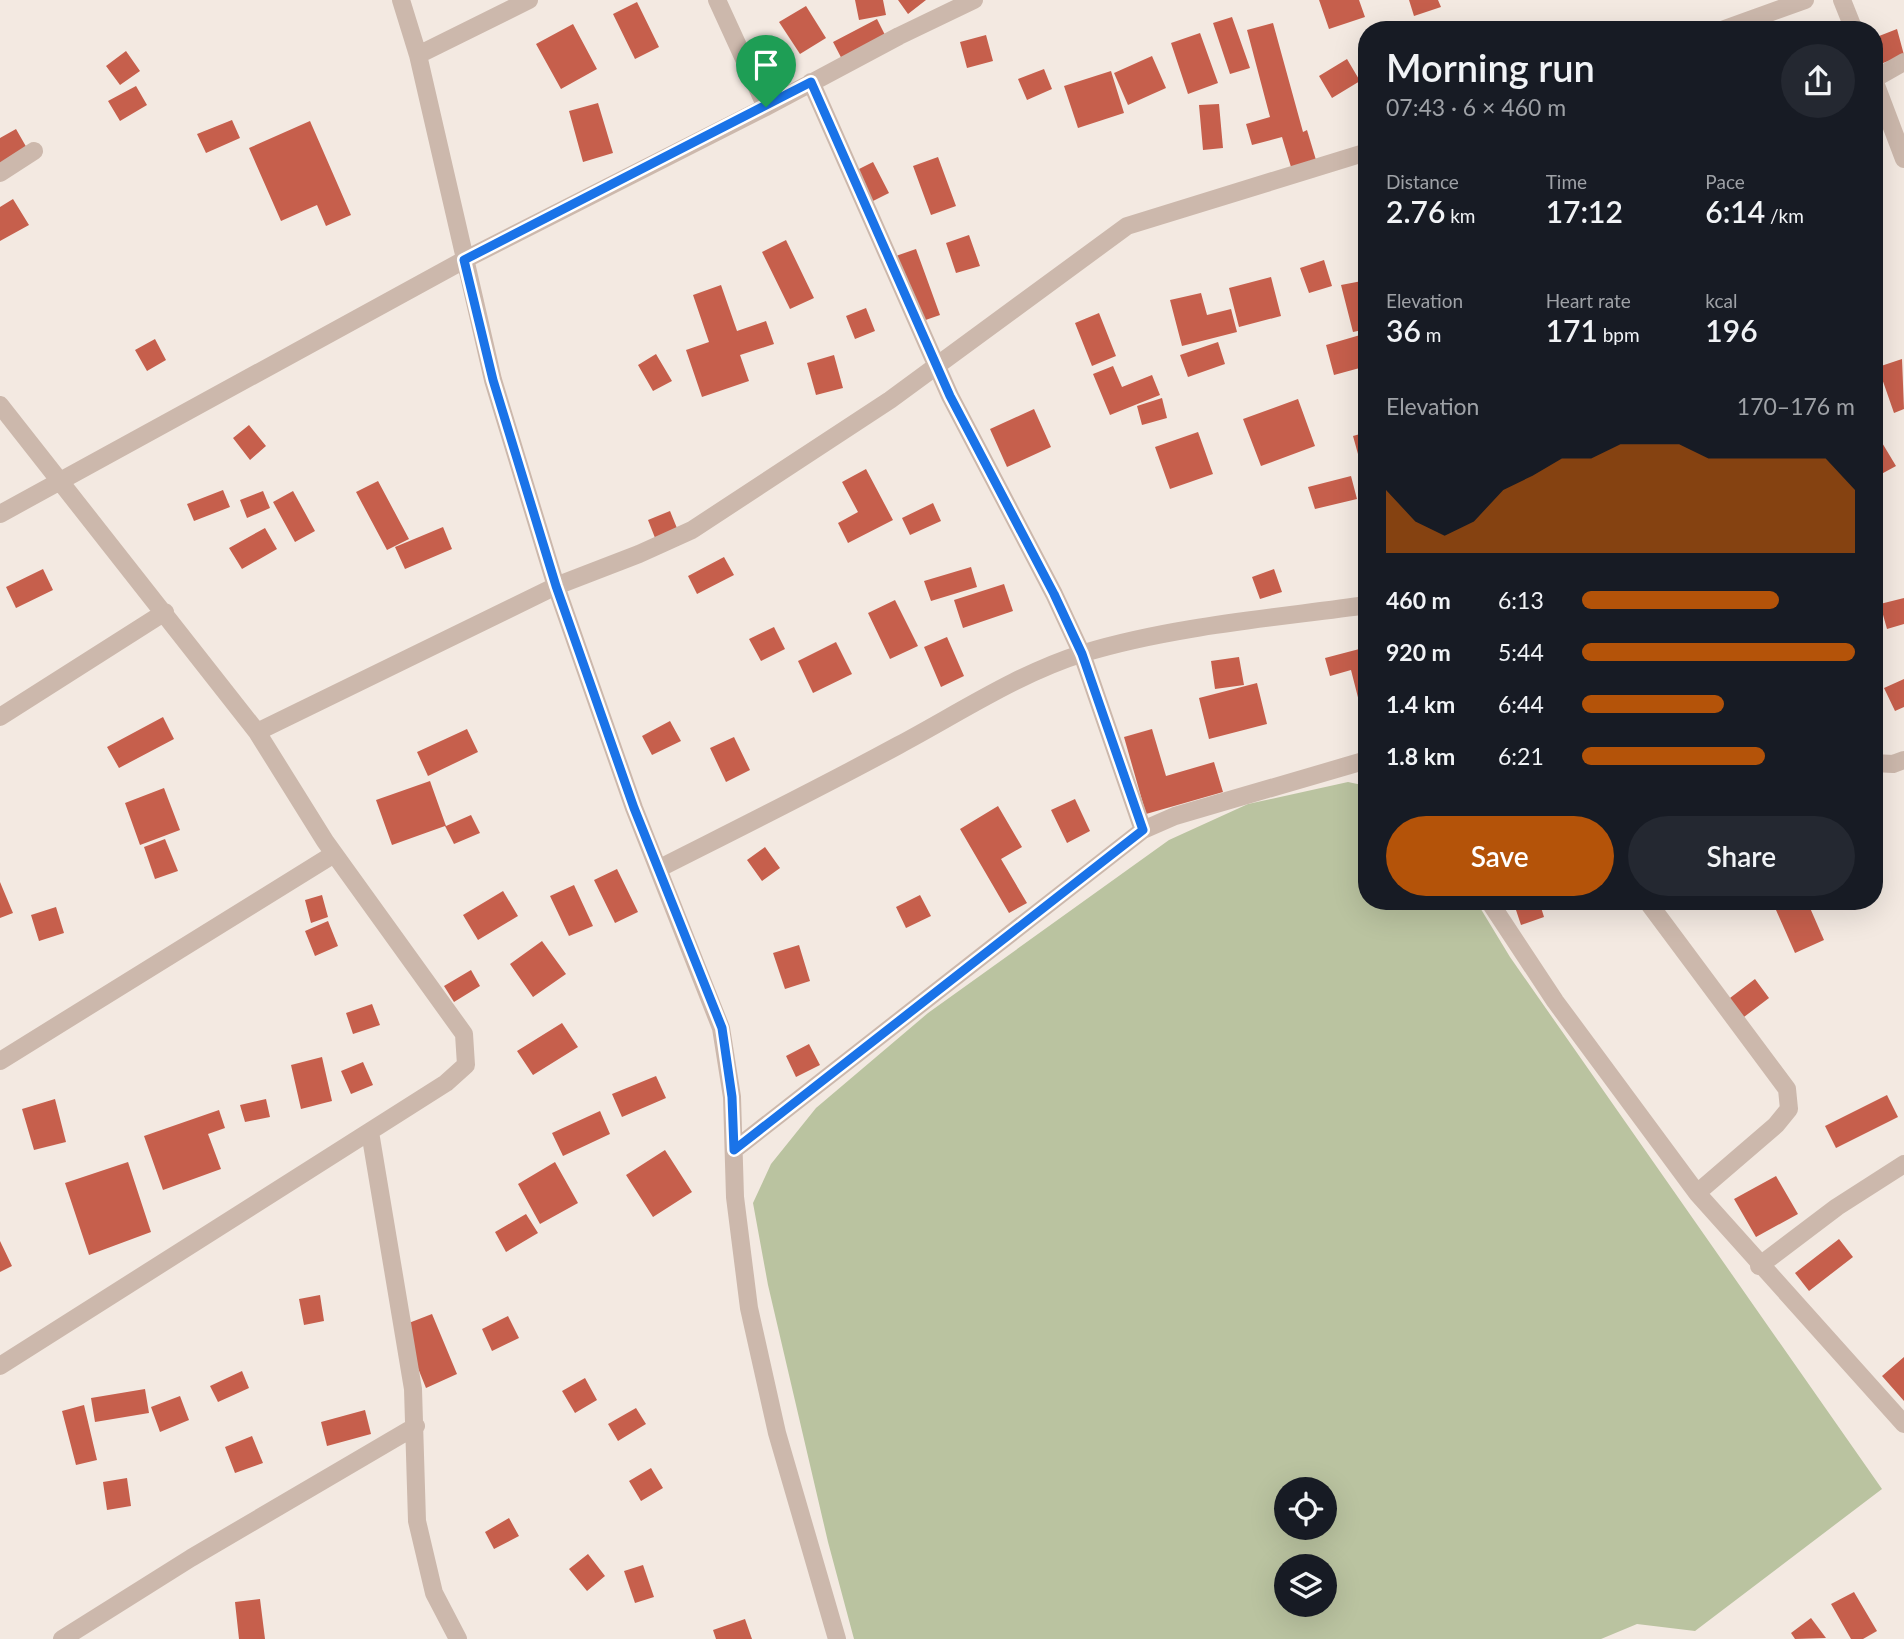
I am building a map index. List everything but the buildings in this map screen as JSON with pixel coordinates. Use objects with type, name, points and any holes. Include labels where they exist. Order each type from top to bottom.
[{"type":"street","points":[[401,0],[418,55],[493,380],[556,586],[659,869],[722,1028],[732,1097],[735,1197],[749,1308],[777,1433],[838,1639]]},
{"type":"street","points":[[418,55],[529,0]]},
{"type":"street","points":[[717,0],[766,107]]},
{"type":"street","points":[[0,513],[464,260],[974,0]]},
{"type":"street","points":[[1747,21],[1805,0]]},
{"type":"street","points":[[1842,0],[1850,21]]},
{"type":"street","points":[[1883,74],[1904,62]]},
{"type":"street","points":[[811,82],[950,396],[1054,594],[1082,654],[1143,830]]},
{"type":"street","points":[[1883,103],[1904,159]]},
{"type":"street","points":[[0,173],[34,151]]},
{"type":"street","points":[[257,732],[556,586],[692,530],[938,366],[1015,306],[1127,226],[1358,155]]},
{"type":"street","points":[[0,405],[257,732],[334,854],[464,1034],[466,1065],[446,1083],[0,1366]]},
{"type":"street","points":[[659,869],[856,769],[1028,676],[1082,654],[1119,643],[1358,606]]},
{"type":"street","points":[[0,717],[165,612]]},
{"type":"street","points":[[1883,763],[1894,764],[1904,760]]},
{"type":"street","points":[[734,1150],[1143,830],[1174,816],[1358,763]]},
{"type":"street","points":[[0,1061],[334,854]]},
{"type":"street","points":[[1495,910],[1555,1001],[1697,1193],[1759,1266],[1904,1424]]},
{"type":"street","points":[[1654,910],[1787,1089],[1789,1108],[1776,1125],[1697,1193]]},
{"type":"street","points":[[370,1132],[413,1389],[417,1521],[434,1593],[458,1639]]},
{"type":"street","points":[[1759,1266],[1837,1207],[1904,1164]]},
{"type":"street","points":[[62,1639],[191,1558],[416,1426]]},
{"type":"green space","points":[[1348,782],[1358,784],[1358,910],[1481,910],[1510,957],[1882,1489],[1695,1631],[1637,1624],[1601,1639],[854,1639],[828,1542],[768,1285],[753,1203],[771,1164],[816,1108],[928,1013],[1169,840],[1248,804]]},
{"type":"route","points":[[811,82],[950,396],[1054,594],[1082,654],[1126,788],[1143,830],[981,954],[734,1150],[732,1097],[722,1028],[634,808],[556,586],[493,380],[464,260],[766,107],[811,82]]}]
